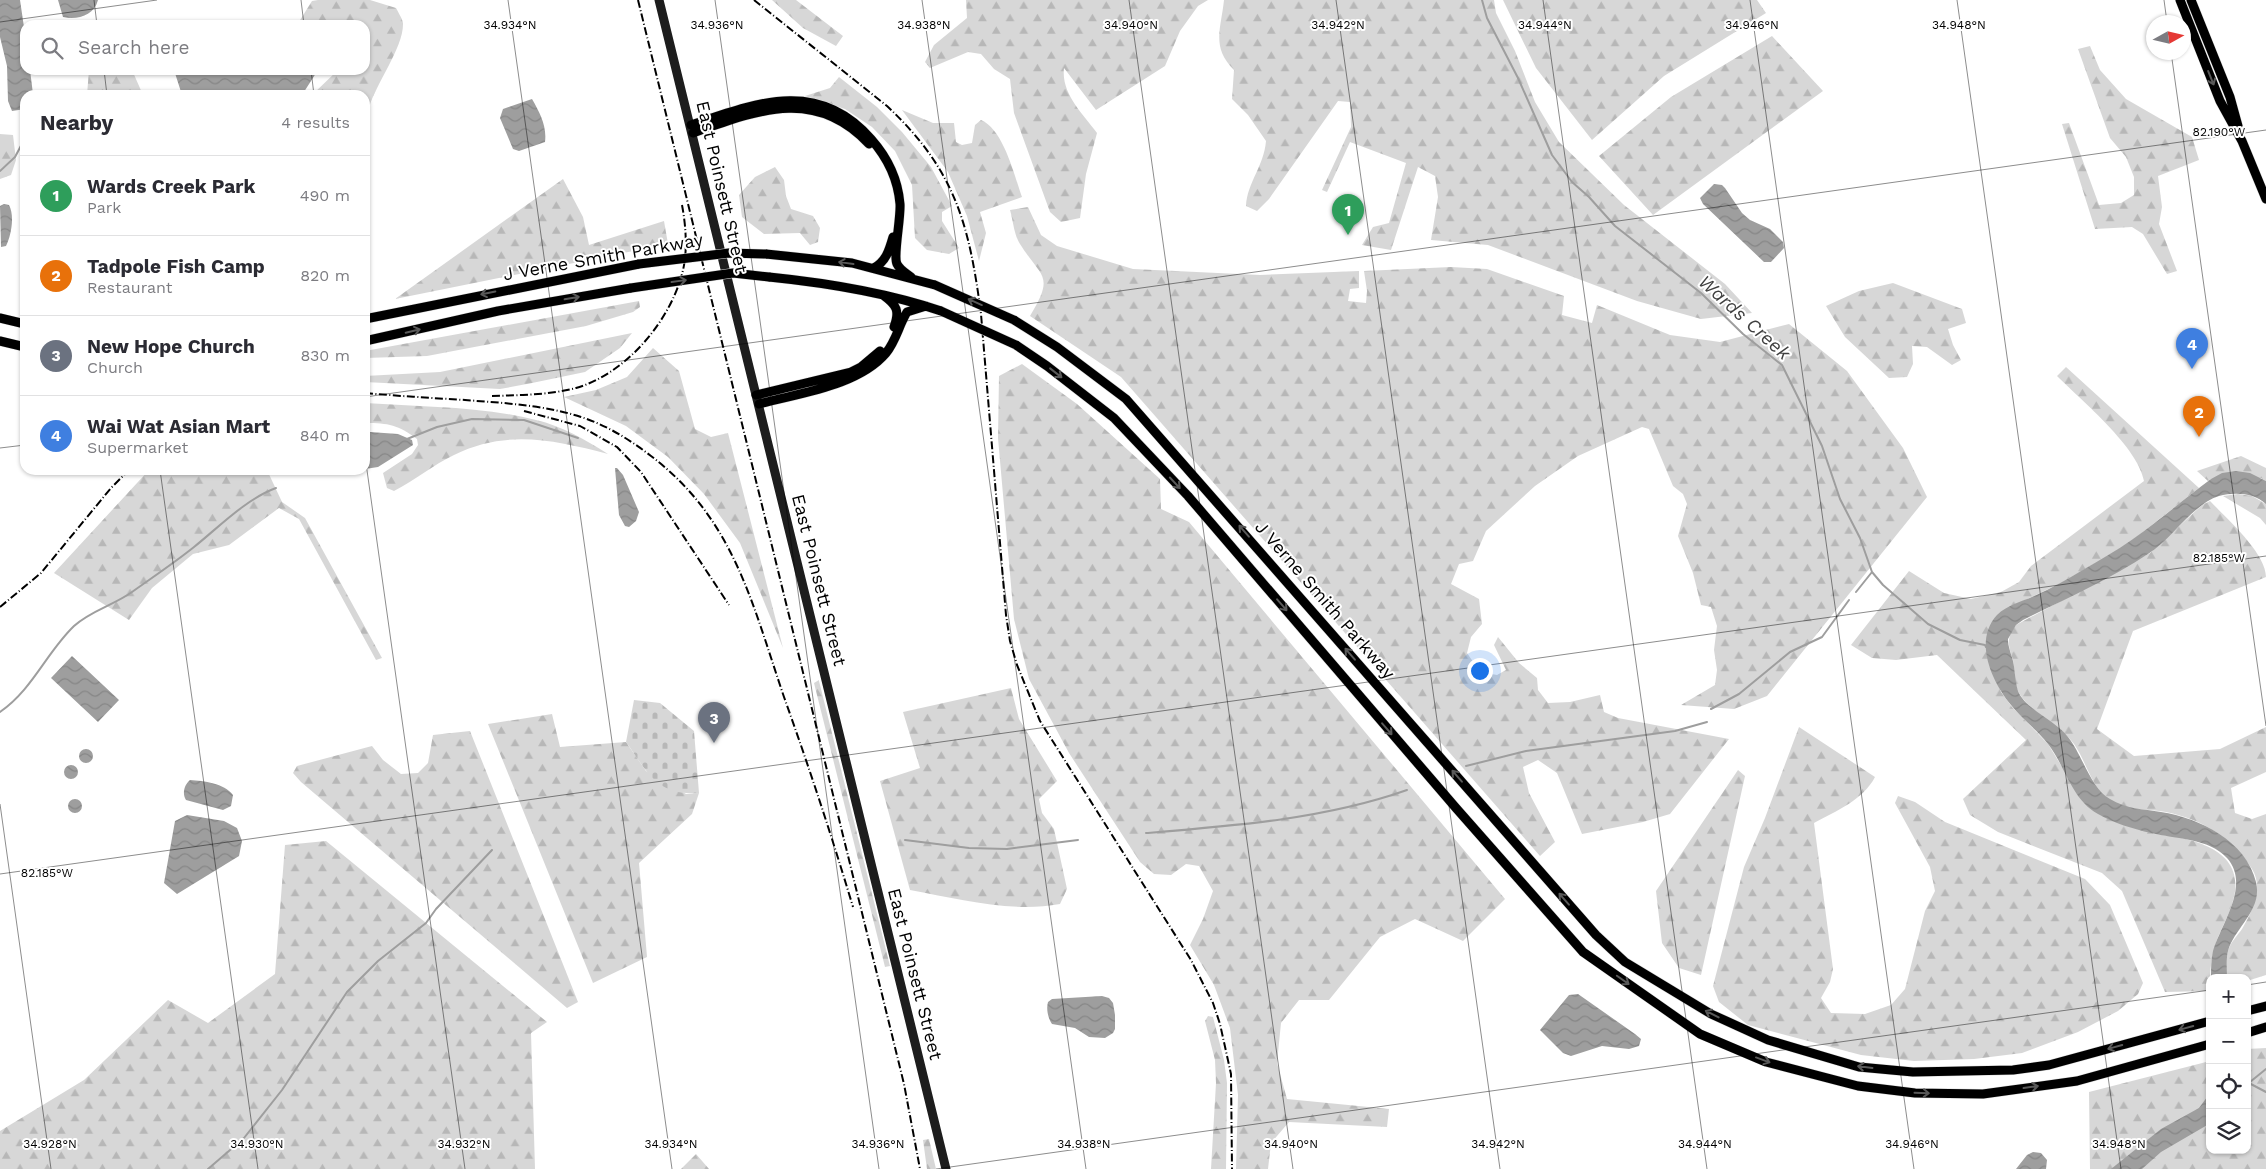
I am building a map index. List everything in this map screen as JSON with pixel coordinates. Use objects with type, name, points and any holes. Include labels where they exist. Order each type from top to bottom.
[{"type":"main road","name":"East Poinsett Street","points":[[659,0],[946,1169]]},
{"type":"main road","points":[[2180,0],[2220,101],[2242,141],[2266,199]]},
{"type":"main road","points":[[2191,0],[2230,98],[2242,141]]},
{"type":"main road","points":[[2202,56],[2212,53]]},
{"type":"main road","points":[[692,129],[762,102],[785,100],[807,102],[846,116],[872,140],[892,172],[899,193],[901,212],[896,261],[900,269],[911,277]]},
{"type":"main road","points":[[692,129],[748,114],[784,107],[804,108],[829,115],[855,132],[872,147],[879,157],[889,178],[894,196],[895,223],[890,247],[883,263],[874,268]]},
{"type":"main road","name":"J Verne Smith Parkway","points":[[370,318],[639,264],[729,253],[766,254],[852,263],[911,277],[935,285],[1014,320],[1057,347],[1126,399],[1596,935],[1625,962],[1711,1014],[1768,1040],[1859,1067],[1913,1072],[2013,1070],[2049,1065],[2206,1022]]},
{"type":"main road","name":"J Verne Smith Parkway","points":[[370,340],[498,311],[631,288],[733,274],[826,282],[941,311],[1016,345],[1047,366],[1114,418],[1181,489],[1583,952],[1700,1034],[1766,1062],[1858,1086],[1915,1093],[1983,1094],[2077,1080],[2206,1045]]},
{"type":"main road","points":[[757,399],[851,372],[875,356],[890,336],[898,313],[894,302],[883,295]]},
{"type":"main road","points":[[757,399],[840,382],[864,372],[876,364],[892,345],[907,312],[926,306]]},
{"type":"main road","points":[[0,318],[20,323]]},
{"type":"main road","points":[[0,341],[20,345]]},
{"type":"main road","points":[[2251,1010],[2266,1006]]},
{"type":"main road","points":[[2251,1032],[2266,1028]]},
{"type":"green space","points":[[370,0],[396,8],[403,23],[402,33],[395,54],[370,106],[370,90],[317,90],[333,75],[370,75],[370,20],[300,20],[312,1]]},
{"type":"green space","points":[[772,0],[796,0],[843,36],[836,46],[803,28]]},
{"type":"green space","points":[[966,0],[1208,0],[1198,6],[1180,31],[1165,66],[1096,110],[1064,68],[1064,77],[1069,95],[1097,133],[1086,174],[1080,218],[1061,222],[1050,212],[1014,113],[1010,79],[994,69],[981,54],[968,52],[930,68],[925,62],[934,45],[967,18]]},
{"type":"green space","points":[[1224,0],[1494,0],[1496,13],[1515,51],[1535,102],[1559,142],[1624,205],[1725,284],[1752,313],[1701,319],[1637,301],[1488,245],[1431,240],[1438,197],[1435,176],[1418,167],[1391,250],[1362,245],[1373,227],[1389,223],[1406,163],[1350,142],[1327,192],[1322,190],[1351,127],[1350,102],[1338,101],[1269,199],[1257,211],[1246,206],[1249,190],[1265,150],[1266,141],[1248,115],[1232,99],[1234,70],[1222,53],[1219,37]]},
{"type":"green space","points":[[1503,0],[1757,0],[1766,13],[1664,76],[1592,140],[1536,68]]},
{"type":"green space","points":[[1772,36],[1823,91],[1653,215],[1599,156],[1671,97]]},
{"type":"green space","points":[[2090,46],[2100,70],[2126,99],[2192,137],[2199,160],[2158,176],[2162,207],[2159,224],[2177,271],[2167,274],[2143,234],[2132,227],[2095,229],[2062,124],[2069,123],[2099,205],[2121,203],[2134,195],[2134,177],[2126,157],[2110,138],[2078,49]]},
{"type":"green space","points":[[89,75],[134,75],[141,90],[87,90]]},
{"type":"green space","points":[[839,77],[877,107],[902,132],[931,167],[952,206],[942,212],[942,221],[959,248],[949,254],[927,250],[915,238],[912,185],[895,151],[872,127],[845,109],[805,96],[830,88]]},
{"type":"green space","points":[[902,110],[933,123],[954,123],[956,142],[962,145],[972,143],[975,125],[981,120],[989,125],[1002,143],[1022,197],[980,212],[986,233],[979,261],[967,216],[948,172]]},
{"type":"green space","points":[[0,134],[13,135],[16,160],[11,175],[0,179]]},
{"type":"green space","points":[[775,167],[784,180],[786,196],[791,209],[813,216],[820,228],[818,242],[810,245],[800,233],[764,234],[742,217],[739,195],[755,177]]},
{"type":"green space","points":[[563,179],[583,217],[589,245],[664,221],[668,244],[395,299]]},
{"type":"green space","points":[[1028,207],[1041,235],[1057,246],[1133,269],[1260,275],[1359,271],[1359,288],[1350,289],[1348,301],[1366,303],[1367,291],[1364,271],[1451,267],[1487,269],[1564,296],[1562,315],[1592,323],[1597,305],[1670,335],[1720,342],[1789,324],[1847,371],[1903,448],[1927,497],[1767,696],[1734,709],[1681,705],[1715,685],[1717,670],[1714,650],[1717,626],[1711,607],[1701,605],[1693,573],[1678,536],[1687,504],[1683,494],[1673,486],[1649,429],[1642,427],[1578,456],[1535,486],[1486,531],[1473,561],[1459,564],[1451,584],[1479,599],[1482,624],[1471,637],[1467,653],[1480,672],[1497,675],[1506,670],[1494,645],[1498,637],[1519,663],[1537,678],[1538,690],[1548,703],[1570,702],[1600,695],[1604,712],[1618,718],[1729,739],[1670,814],[1643,822],[1582,834],[1557,773],[1538,760],[1523,767],[1529,793],[1555,842],[1540,856],[1121,377],[1030,316],[1042,292],[1043,277],[1018,240],[1010,210]]},
{"type":"green space","points":[[1893,283],[1962,309],[1966,323],[1948,329],[1953,345],[1961,360],[1952,365],[1927,347],[1912,346],[1913,364],[1907,377],[1889,378],[1845,337],[1826,306],[1859,291]]},
{"type":"green space","points":[[639,301],[640,307],[633,312],[586,326],[427,356],[370,358],[370,350]]},
{"type":"green space","points":[[632,333],[620,348],[585,372],[532,383],[500,389],[370,382],[370,376],[440,372]]},
{"type":"green space","points":[[653,348],[679,371],[695,429],[711,437],[728,433],[783,648],[740,543],[704,494],[668,457],[626,426],[564,397],[596,390],[627,377]]},
{"type":"green space","points":[[1022,364],[1077,404],[1160,479],[1161,509],[1189,522],[1505,899],[1463,941],[1415,919],[1380,937],[1329,1000],[1299,1000],[1281,1023],[1277,1063],[1287,1099],[1389,1109],[1387,1127],[1289,1122],[1271,1143],[1268,1169],[1236,1169],[1238,1095],[1230,1028],[1214,985],[1190,945],[1203,919],[1213,891],[1199,866],[1186,864],[1171,875],[1154,874],[1140,862],[1069,753],[1029,679],[1014,619],[998,438],[999,376]]},
{"type":"green space","points":[[2066,367],[2199,488],[2113,553],[2059,584],[2004,610],[1987,656],[2001,692],[2012,707],[2048,744],[2062,767],[2154,834],[2186,839],[2201,844],[2215,850],[2226,859],[2233,871],[2235,886],[2230,910],[2214,947],[2210,974],[2206,974],[2206,991],[2165,992],[2122,891],[2102,873],[1998,832],[1970,815],[1963,799],[2026,740],[1937,655],[1896,660],[1872,658],[1851,645],[1909,571],[1944,593],[1971,599],[2001,592],[2019,582],[2031,566],[2144,481],[2140,468],[2121,440],[2057,376]]},
{"type":"green space","points":[[370,403],[494,412],[546,423],[582,439],[608,454],[549,441],[511,440],[492,442],[454,455],[394,491],[387,488],[383,473],[412,454],[418,445],[417,439],[393,426],[370,423]]},
{"type":"green space","points":[[2241,456],[2266,468],[2266,481],[2261,478],[2211,479],[2208,481],[2197,471]]},
{"type":"green space","points":[[144,475],[269,475],[282,502],[305,518],[382,658],[376,660],[299,519],[279,508],[229,545],[193,554],[152,588],[129,620],[54,573]]},
{"type":"green space","points":[[2238,494],[2252,496],[2266,504],[2266,525],[2260,518],[2223,496]]},
{"type":"green space","points":[[2210,501],[2253,547],[2260,558],[2266,577],[2133,631],[2097,729],[2134,756],[2220,749],[2266,727],[2266,772],[2231,788],[2235,813],[2252,819],[2266,814],[2266,975],[2251,980],[2251,974],[2227,974],[2229,948],[2253,908],[2257,892],[2255,876],[2244,857],[2224,837],[2199,823],[2173,814],[2126,807],[2108,799],[2102,794],[2074,744],[2031,707],[2019,693],[2009,646],[2009,638],[2016,625],[2150,553],[2202,505]]},
{"type":"green space","points":[[819,680],[890,966],[885,967],[814,683]]},
{"type":"green space","points":[[1011,688],[1019,719],[1057,781],[1039,799],[1042,813],[1054,829],[1067,889],[1060,904],[1023,907],[1004,906],[910,890],[880,781],[920,768],[903,712]]},
{"type":"green space","points":[[634,700],[660,703],[694,731],[699,793],[673,791],[663,786],[648,773],[626,742]]},
{"type":"green space","points":[[552,714],[560,747],[626,742],[646,771],[686,794],[699,793],[692,814],[639,863],[647,957],[593,983],[488,724]]},
{"type":"green space","points":[[1799,727],[1875,777],[1864,792],[1840,809],[1814,823],[1833,969],[1830,982],[1821,998],[1831,1013],[1865,1014],[1891,1005],[1905,989],[1925,911],[1935,891],[1930,867],[1895,803],[1898,796],[1915,802],[1945,822],[2085,879],[2110,905],[2143,983],[2138,994],[2118,1011],[2078,1032],[2022,1053],[1974,1059],[1914,1061],[1861,1055],[1748,1025],[1719,1002],[1713,986],[1744,867],[1765,818]]},
{"type":"green space","points":[[470,731],[578,1002],[567,1008],[301,782],[293,773],[297,766],[372,746],[383,760],[401,774],[418,773],[428,763],[433,735]]},
{"type":"green space","points":[[1738,770],[1745,776],[1701,975],[1679,968],[1662,943],[1656,891]]},
{"type":"green space","points":[[326,841],[547,1022],[531,1033],[535,1169],[0,1169],[0,1131],[84,1080],[168,1000],[208,1023],[275,974],[285,845]]},
{"type":"green space","points":[[1208,1016],[1213,1017],[1224,1060],[1227,1083],[1226,1169],[1211,1169],[1216,1083],[1215,1060],[1205,1021]]},
{"type":"green space","points":[[2266,1048],[2266,1169],[2090,1169],[2089,1092],[2206,1062],[2206,1154],[2251,1154],[2251,1049]]},
{"type":"green space","points":[[929,1139],[936,1169],[927,1169],[923,1140]]},
{"type":"green space","points":[[696,1154],[709,1169],[681,1169]]},
{"type":"water","points":[[0,0],[20,0],[23,20],[20,20],[20,75],[31,75],[32,90],[20,90],[20,110],[12,111],[8,101],[7,66],[0,37]]},
{"type":"water","points":[[58,0],[98,0],[93,10],[89,13],[74,18],[63,17]]},
{"type":"water","points":[[176,75],[315,75],[305,90],[180,90]]},
{"type":"water","points":[[532,99],[544,125],[545,142],[519,151],[513,149],[500,118],[503,109]]},
{"type":"water","points":[[1714,184],[1722,185],[1725,188],[1742,213],[1750,220],[1770,229],[1783,242],[1784,248],[1771,262],[1764,262],[1703,204],[1700,198]]},
{"type":"water","points":[[4,204],[9,205],[11,210],[12,226],[6,246],[1,247],[0,206]]},
{"type":"water","points":[[370,432],[398,434],[412,440],[413,445],[378,467],[370,468]]},
{"type":"water","points":[[615,468],[623,475],[639,512],[636,521],[629,527],[625,526],[619,515]]},
{"type":"water","points":[[2236,471],[2250,473],[2266,481],[2266,504],[2256,498],[2238,494],[2219,496],[2209,500],[2191,514],[2157,548],[2102,581],[2023,620],[2016,625],[2008,639],[2018,691],[2027,704],[2063,731],[2068,737],[2092,779],[2103,794],[2122,805],[2176,815],[2206,826],[2232,843],[2251,867],[2257,892],[2252,910],[2231,943],[2228,951],[2227,974],[2211,974],[2213,951],[2235,892],[2236,880],[2234,869],[2227,858],[2211,846],[2131,828],[2104,817],[2089,808],[2075,791],[2048,744],[2015,710],[1997,685],[1988,661],[1986,637],[1990,625],[1997,615],[2005,609],[2070,578],[2107,556],[2143,532],[2211,479],[2222,473]]},
{"type":"water","points":[[72,656],[119,700],[98,722],[51,678]]},
{"type":"water","points":[[83,749],[89,749],[93,756],[89,763],[83,763],[79,759],[79,753]]},
{"type":"water","points":[[68,765],[74,765],[78,772],[74,779],[68,779],[64,775],[64,769]]},
{"type":"water","points":[[190,780],[219,785],[229,791],[233,795],[231,806],[223,810],[186,800],[184,790]]},
{"type":"water","points":[[72,799],[78,799],[82,806],[78,813],[72,813],[68,809],[68,803]]},
{"type":"water","points":[[187,815],[224,821],[237,828],[242,841],[239,856],[177,894],[164,883],[175,821]]},
{"type":"water","points":[[1578,994],[1641,1039],[1639,1046],[1629,1049],[1602,1046],[1571,1056],[1563,1053],[1540,1030],[1569,995]]},
{"type":"water","points":[[1102,996],[1109,998],[1113,1003],[1115,1015],[1115,1029],[1113,1033],[1105,1038],[1089,1037],[1075,1028],[1052,1024],[1047,1008],[1048,1002],[1052,999]]},
{"type":"water","points":[[2206,1098],[2206,1126],[2161,1152],[2142,1169],[2111,1169],[2161,1129],[2199,1108]]},
{"type":"water","points":[[2033,1152],[2041,1153],[2047,1160],[2046,1169],[2016,1169],[2027,1155]]},
{"type":"waterway","name":"Wards Creek","points":[[1482,0],[1487,18],[1518,78],[1552,155],[1572,182],[1589,197],[1615,226],[1701,293],[1743,334],[1782,365],[1822,446],[1840,499],[1860,538],[1872,572],[1883,585],[1928,624],[1960,640],[1985,645],[1986,647]]},
{"type":"waterway","points":[[0,171],[15,157],[20,148]]},
{"type":"waterway","points":[[407,439],[437,427],[472,419],[524,420],[578,438]]},
{"type":"waterway","points":[[0,712],[22,693],[55,648],[80,621],[132,592],[186,553],[243,506],[276,488]]},
{"type":"waterway","points":[[1856,592],[1872,572]]},
{"type":"waterway","points":[[1711,709],[1739,694],[1790,652],[1822,637],[1849,600]]},
{"type":"waterway","points":[[1466,766],[1526,751],[1675,731],[1707,722]]},
{"type":"waterway","points":[[1146,833],[1245,824],[1311,815],[1376,800],[1407,790]]},
{"type":"waterway","points":[[905,840],[969,848],[1007,849],[1078,840]]},
{"type":"waterway","points":[[208,1169],[244,1138],[282,1090],[347,992],[378,961],[426,923],[436,909],[492,850]]},
{"type":"waterway","points":[[2251,1081],[2266,1069]]},
{"type":"waterway","points":[[2251,1084],[2266,1092]]},
{"type":"railway","points":[[638,0],[904,1084],[920,1169]]},
{"type":"railway","points":[[754,0],[887,106],[929,153],[955,200],[971,252],[981,314],[1006,615],[1010,641],[1017,665],[1040,721],[1191,960],[1213,1003],[1220,1024],[1231,1074],[1232,1169]]},
{"type":"railway","points":[[492,396],[524,395],[576,388],[594,381],[628,359],[656,328],[676,292],[685,257],[685,222],[682,205]]},
{"type":"railway","points":[[370,393],[509,404],[567,413],[599,424],[626,438],[651,456],[679,481],[702,507],[721,535],[737,565],[750,596],[820,802],[853,907]]},
{"type":"railway","points":[[524,411],[580,426],[617,447],[641,472],[729,605]]},
{"type":"railway","points":[[0,607],[41,573],[111,488],[124,475]]},
{"type":"place","name":"Wards Creek Park","points":[[1348,235]]},
{"type":"place","name":"Wai Wat Asian Mart","points":[[2192,369]]},
{"type":"place","name":"Tadpole Fish Camp","points":[[2199,437]]},
{"type":"place","name":"New Hope Church","points":[[714,743]]}]
